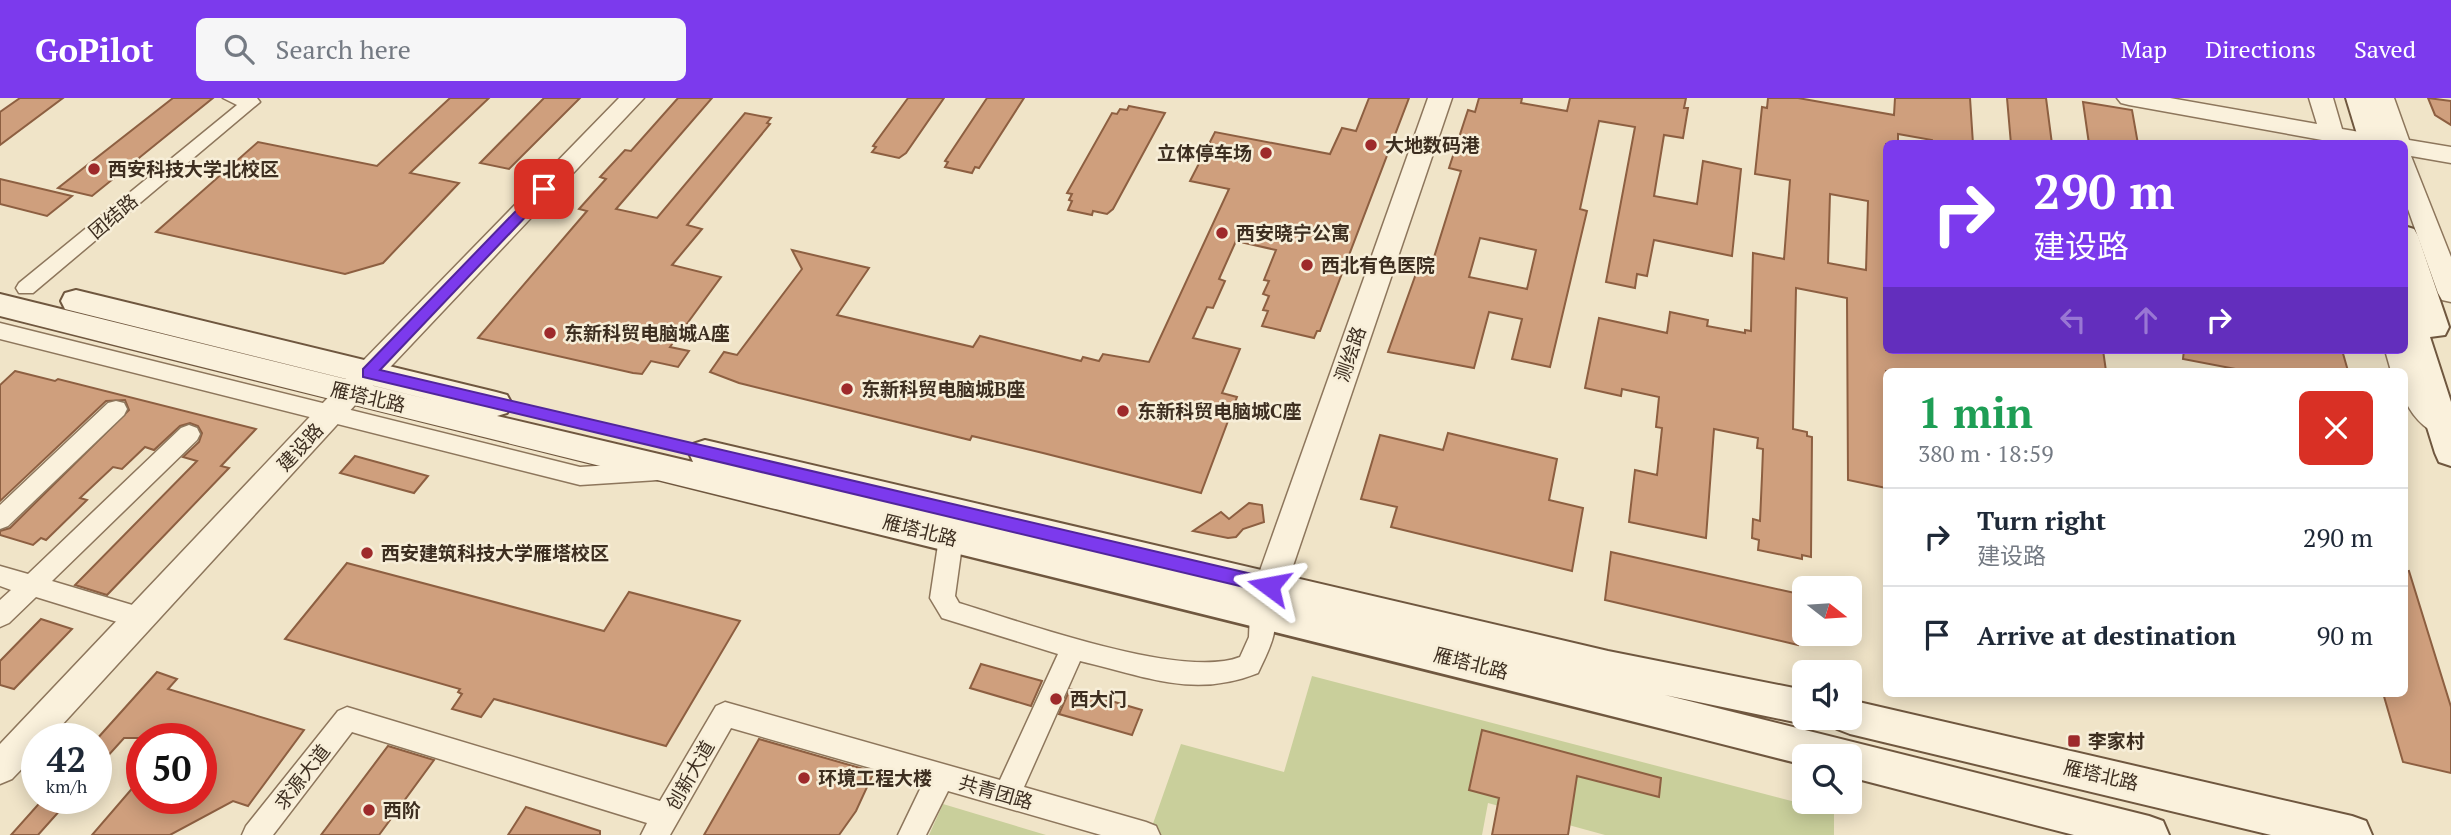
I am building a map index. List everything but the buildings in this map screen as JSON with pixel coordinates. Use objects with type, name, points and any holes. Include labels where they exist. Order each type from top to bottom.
[{"type":"main road","points":[[2341,98],[2363,140]]},
{"type":"main road","points":[[2359,98],[2364,140]]},
{"type":"main road","points":[[2408,248],[2451,379]]},
{"type":"main road","name":"雁塔北路","points":[[9,292],[350,393],[951,538],[1265,598],[1792,705]]},
{"type":"main road","points":[[2408,315],[2447,440]]},
{"type":"main road","name":"雁塔北路","points":[[350,393],[1265,598],[1795,744]]},
{"type":"main road","name":"雁塔北路","points":[[1862,720],[2352,835]]},
{"type":"main road","points":[[1862,762],[2149,835]]},
{"type":"street","name":"团结路","points":[[9,292],[251,102],[232,98]]},
{"type":"street","name":"建设路","points":[[0,768],[350,393],[632,98]]},
{"type":"street","name":"测绘路","points":[[1265,598],[1440,98]]},
{"type":"street","points":[[2129,98],[2359,140]]},
{"type":"street","points":[[2321,98],[2363,140]]},
{"type":"street","points":[[2364,140],[2382,98]]},
{"type":"street","points":[[2408,148],[2451,155]]},
{"type":"street","points":[[2408,173],[2451,293]]},
{"type":"street","points":[[0,331],[350,393]]},
{"type":"street","points":[[2408,381],[2447,440]]},
{"type":"street","points":[[0,519],[116,410]]},
{"type":"street","points":[[0,616],[189,434]]},
{"type":"street","points":[[951,538],[942,598],[951,611],[973,621],[1181,674],[1201,676],[1229,673],[1249,665],[1262,637],[1265,598]]},
{"type":"street","points":[[0,576],[140,618]]},
{"type":"street","points":[[1007,795],[1073,648]]},
{"type":"street","name":"共青团路","points":[[725,714],[1007,795],[1100,829],[1146,835]]},
{"type":"street","name":"创新大道","points":[[661,825],[725,714]]},
{"type":"street","name":"求源大道","points":[[256,835],[347,719],[661,825]]},
{"type":"street","points":[[912,835],[940,776]]},
{"type":"green space","points":[[1312,676],[1792,801],[1792,814],[1834,814],[1834,835],[1605,835],[1488,803],[1482,835],[1149,835],[1181,744],[1284,772]]},
{"type":"green space","points":[[943,804],[1046,835],[929,835]]},
{"type":"place","name":"大地数码港","points":[[1371,145]]},
{"type":"place","name":"立体停车场","points":[[1266,153]]},
{"type":"place","name":"西安科技大学北校区","points":[[94,169]]},
{"type":"place","name":"西安晓宁公寓","points":[[1222,233]]},
{"type":"place","name":"西北有色医院","points":[[1307,265]]},
{"type":"place","name":"东新科贸电脑城A座","points":[[550,333]]},
{"type":"place","name":"东新科贸电脑城B座","points":[[847,389]]},
{"type":"place","name":"东新科贸电脑城C座","points":[[1123,411]]},
{"type":"place","name":"西安建筑科技大学雁塔校区","points":[[367,553]]},
{"type":"place","name":"西大门","points":[[1056,699]]},
{"type":"place","name":"李家村","points":[[2074,741]]},
{"type":"place","name":"环境工程大楼","points":[[804,778]]},
{"type":"place","name":"西阶","points":[[369,810]]},
{"type":"route","points":[[544,189],[368,373],[1269,586]]}]
